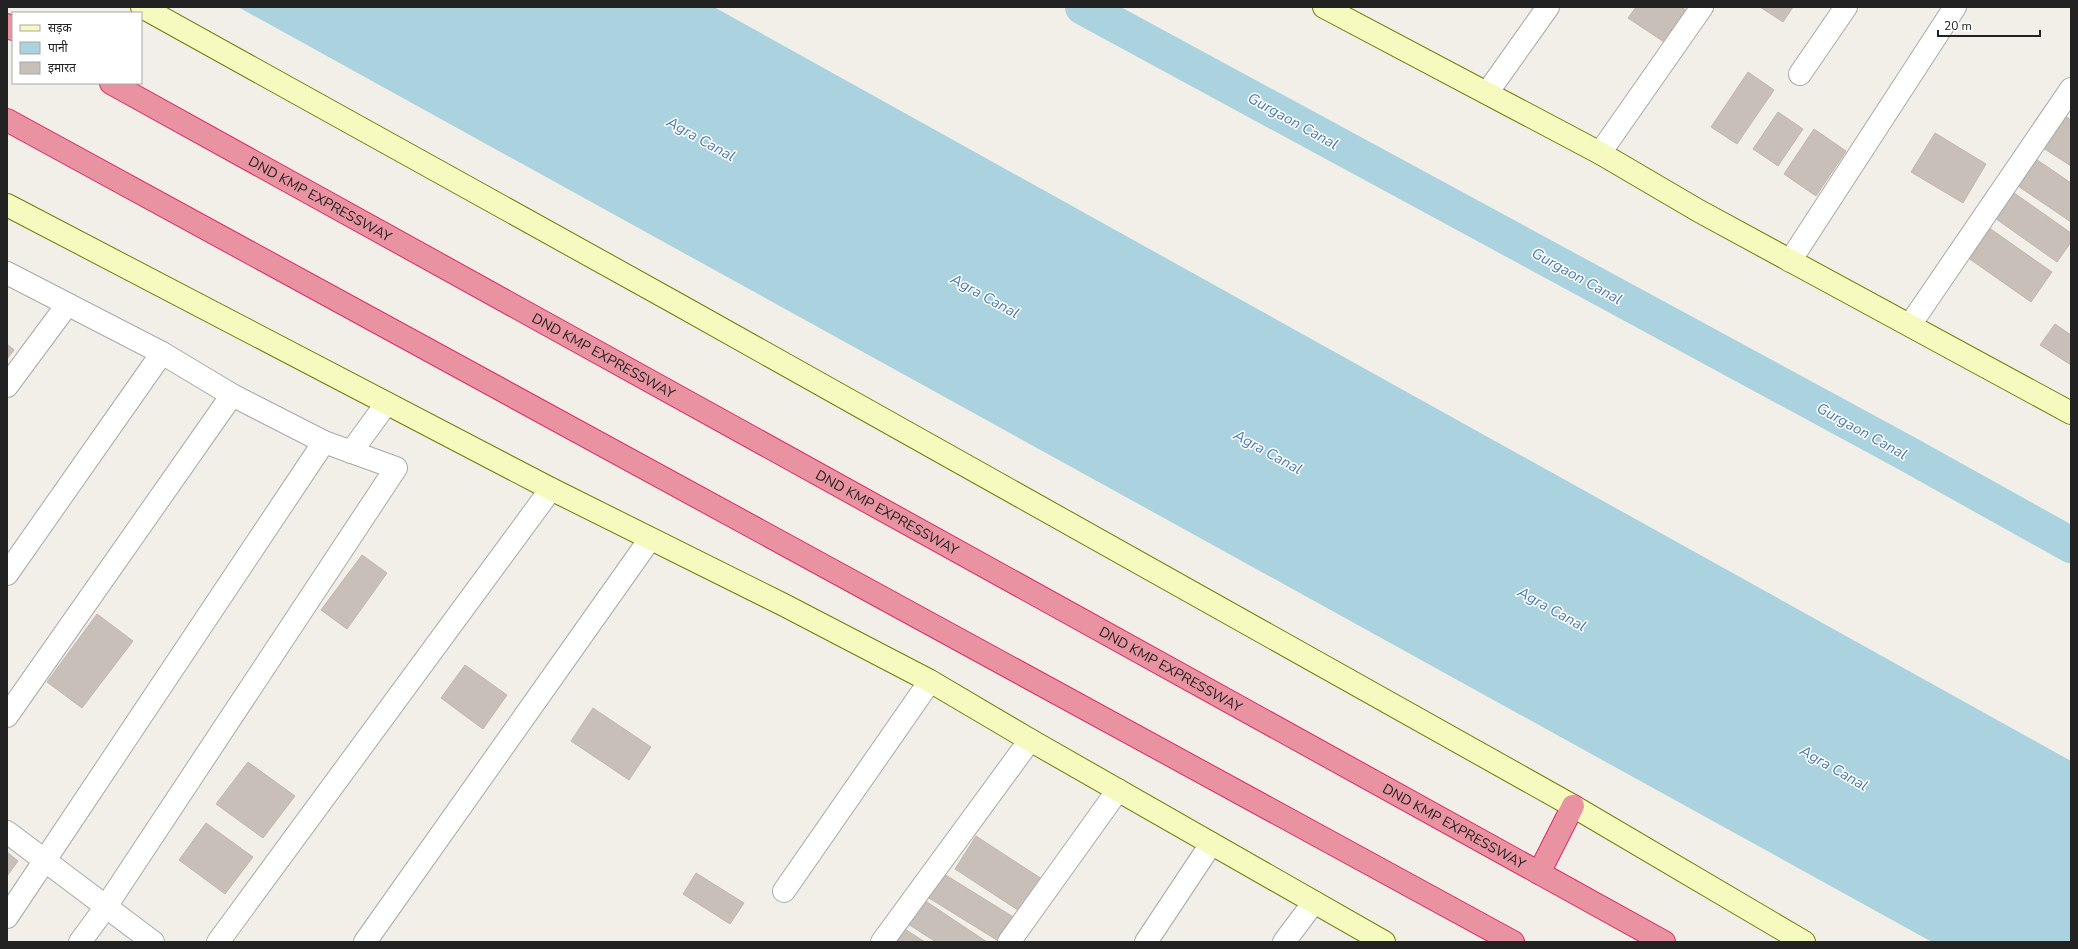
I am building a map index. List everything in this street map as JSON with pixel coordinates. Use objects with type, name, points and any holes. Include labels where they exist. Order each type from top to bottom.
[{"type":"highway","name":"DND KMP EXPRESSWAY","points":[[113,84],[1664,942]]},
{"type":"highway","points":[[7,120],[1513,942]]},
{"type":"highway","points":[[1539,873],[1573,806]]},
{"type":"street","points":[[142,7],[679,305],[1573,806],[1804,942]]},
{"type":"street","points":[[1324,7],[1600,153],[1700,212],[2071,413]]},
{"type":"street","points":[[1487,93],[1548,7]]},
{"type":"street","points":[[1600,153],[1702,7]]},
{"type":"street","points":[[1800,74],[1846,7]]},
{"type":"street","points":[[1790,260],[1954,7]]},
{"type":"street","points":[[1910,325],[2071,89]]},
{"type":"street","points":[[7,206],[551,489],[784,605],[930,681],[1030,740],[1384,942]]},
{"type":"street","points":[[7,273],[162,353],[232,395],[324,442],[396,468],[105,908],[80,942]]},
{"type":"street","points":[[7,386],[67,305]]},
{"type":"street","points":[[7,574],[162,353]]},
{"type":"street","points":[[7,716],[232,395]]},
{"type":"street","points":[[351,452],[386,404]]},
{"type":"street","points":[[7,917],[324,442]]},
{"type":"street","points":[[218,942],[551,489]]},
{"type":"street","points":[[365,942],[650,539]]},
{"type":"street","points":[[784,891],[930,681]]},
{"type":"street","points":[[882,942],[1030,740]]},
{"type":"street","points":[[1009,942],[1118,790]]},
{"type":"street","points":[[7,832],[46,860],[105,908],[153,942]]},
{"type":"street","points":[[1146,942],[1212,844]]},
{"type":"street","points":[[1284,942],[1314,902]]},
{"type":"water","name":"Agra Canal","points":[[238,7],[714,7],[2071,761],[2071,942],[1932,942]]},
{"type":"building","points":[[1636,7],[1682,7],[1688,12],[1667,44],[1628,18]]},
{"type":"building","points":[[1760,7],[1793,7],[1783,22]]},
{"type":"building","points":[[1748,72],[1774,90],[1737,144],[1711,127]]},
{"type":"building","points":[[1778,112],[1803,129],[1778,166],[1753,149]]},
{"type":"building","points":[[2062,114],[2071,120],[2071,166],[2040,146]]},
{"type":"building","points":[[1814,129],[1846,151],[1816,196],[1784,174]]},
{"type":"building","points":[[1935,133],[1986,164],[1963,203],[1911,172]]},
{"type":"building","points":[[2033,157],[2071,183],[2071,222],[2015,184]]},
{"type":"building","points":[[2010,190],[2071,233],[2071,242],[2057,262],[1992,216]]},
{"type":"building","points":[[1985,225],[2052,272],[2031,302],[1964,255]]},
{"type":"building","points":[[2055,324],[2071,335],[2071,365],[2040,345]]},
{"type":"building","points":[[7,344],[14,350],[7,359]]},
{"type":"building","points":[[362,555],[387,573],[347,629],[321,610]]},
{"type":"building","points":[[97,614],[133,641],[82,708],[47,682]]},
{"type":"building","points":[[465,665],[507,695],[483,729],[441,698]]},
{"type":"building","points":[[593,708],[651,747],[629,780],[571,741]]},
{"type":"building","points":[[248,762],[295,796],[263,838],[216,804]]},
{"type":"building","points":[[206,823],[253,857],[225,894],[179,860]]},
{"type":"building","points":[[976,836],[1045,881],[1024,914],[955,869]]},
{"type":"building","points":[[7,852],[18,861],[7,876]]},
{"type":"building","points":[[696,873],[744,903],[730,924],[683,894]]},
{"type":"building","points":[[944,874],[1015,918],[1000,942],[929,898]]},
{"type":"building","points":[[924,900],[987,942],[936,942],[908,924]]},
{"type":"building","points":[[900,926],[925,942],[889,942]]},
{"type":"waterway","name":"Gurgaon Canal","points":[[1083,7],[1906,453],[2071,545]]}]
